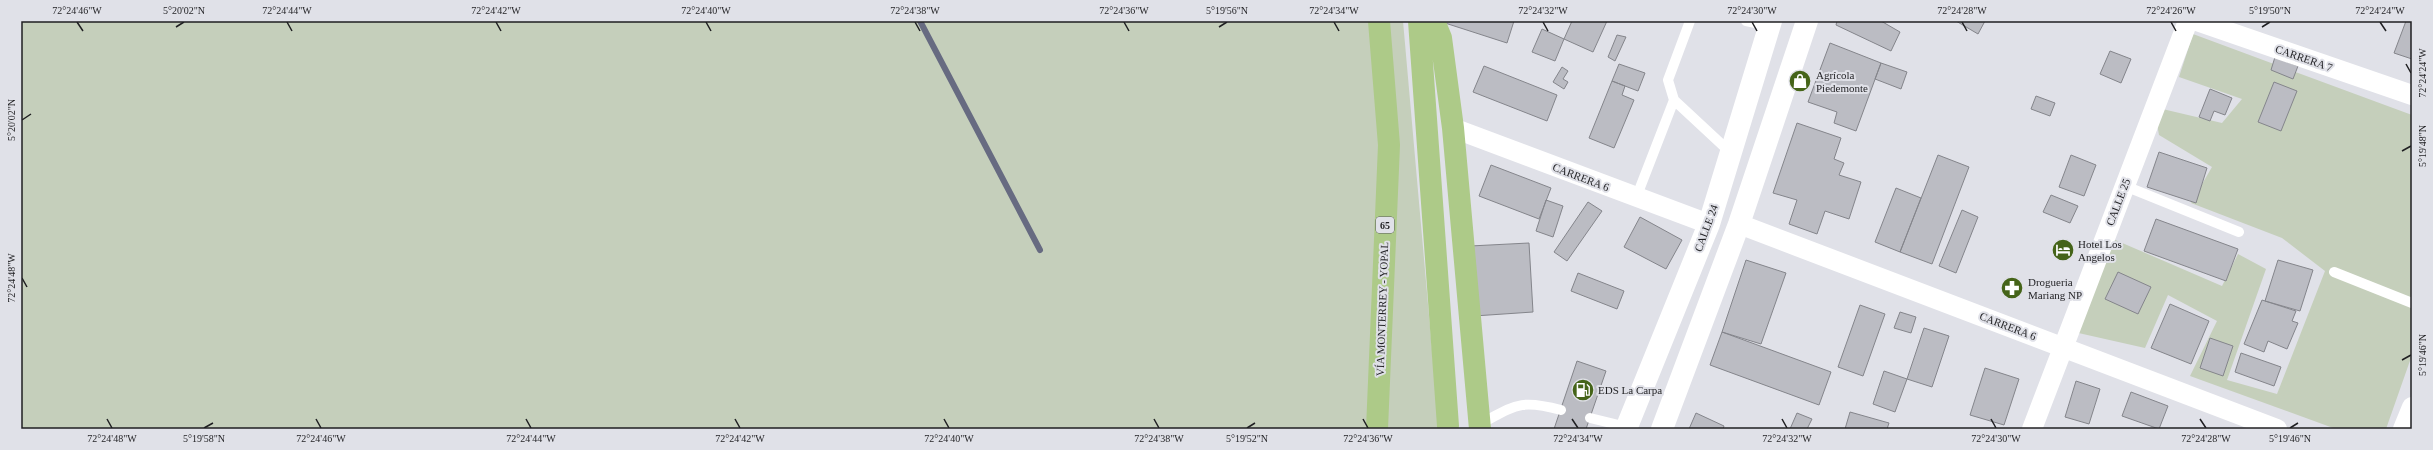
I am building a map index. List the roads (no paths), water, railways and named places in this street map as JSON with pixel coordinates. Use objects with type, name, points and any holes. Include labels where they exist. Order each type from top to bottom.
[{"type":"main road","name":"VÍA MONTERREY - YOPAL","points":[[1377,429],[1389,145],[1379,21]]},
{"type":"main road","points":[[1419,21],[1448,426]]},
{"type":"main road","points":[[1434,21],[1441,38],[1453,128],[1480,427]]},
{"type":"main road","points":[[1389,145],[1391,429]]},
{"type":"street","points":[[1662,429],[1739,224],[1807,21]]},
{"type":"street","name":"CALLE 25","points":[[2032,429],[2188,21]]},
{"type":"street","name":"CARRERA 7","points":[[2197,21],[2412,94]]},
{"type":"street","name":"CALLE 24","points":[[1627,428],[1709,224],[1771,23]]},
{"type":"street","name":"CARRERA 6","points":[[1453,128],[1636,198],[1709,224]]},
{"type":"street","name":"CARRERA 6","points":[[1739,224],[2277,429]]},
{"type":"street","points":[[2403,429],[2412,407]]},
{"type":"lane","points":[[1690,21],[1668,80],[1674,100],[1731,153]]},
{"type":"lane","points":[[1746,21],[1771,23]]},
{"type":"lane","points":[[1636,198],[1674,100]]},
{"type":"lane","points":[[2125,186],[2239,232]]},
{"type":"lane","points":[[2334,272],[2412,303]]},
{"type":"lane","points":[[1480,427],[1517,405],[1538,404],[1561,410]]},
{"type":"lane","points":[[1590,418],[1627,428]]},
{"type":"waterway","points":[[920,21],[1040,250]]},
{"type":"place","name":"Agrícola Piedemonte","points":[[1800,81]]},
{"type":"place","name":"Hotel Los Angelos","points":[[2063,250]]},
{"type":"place","name":"Drogueria Mariang NP","points":[[2012,288]]},
{"type":"place","name":"EDS La Carpa","points":[[1583,390]]}]
